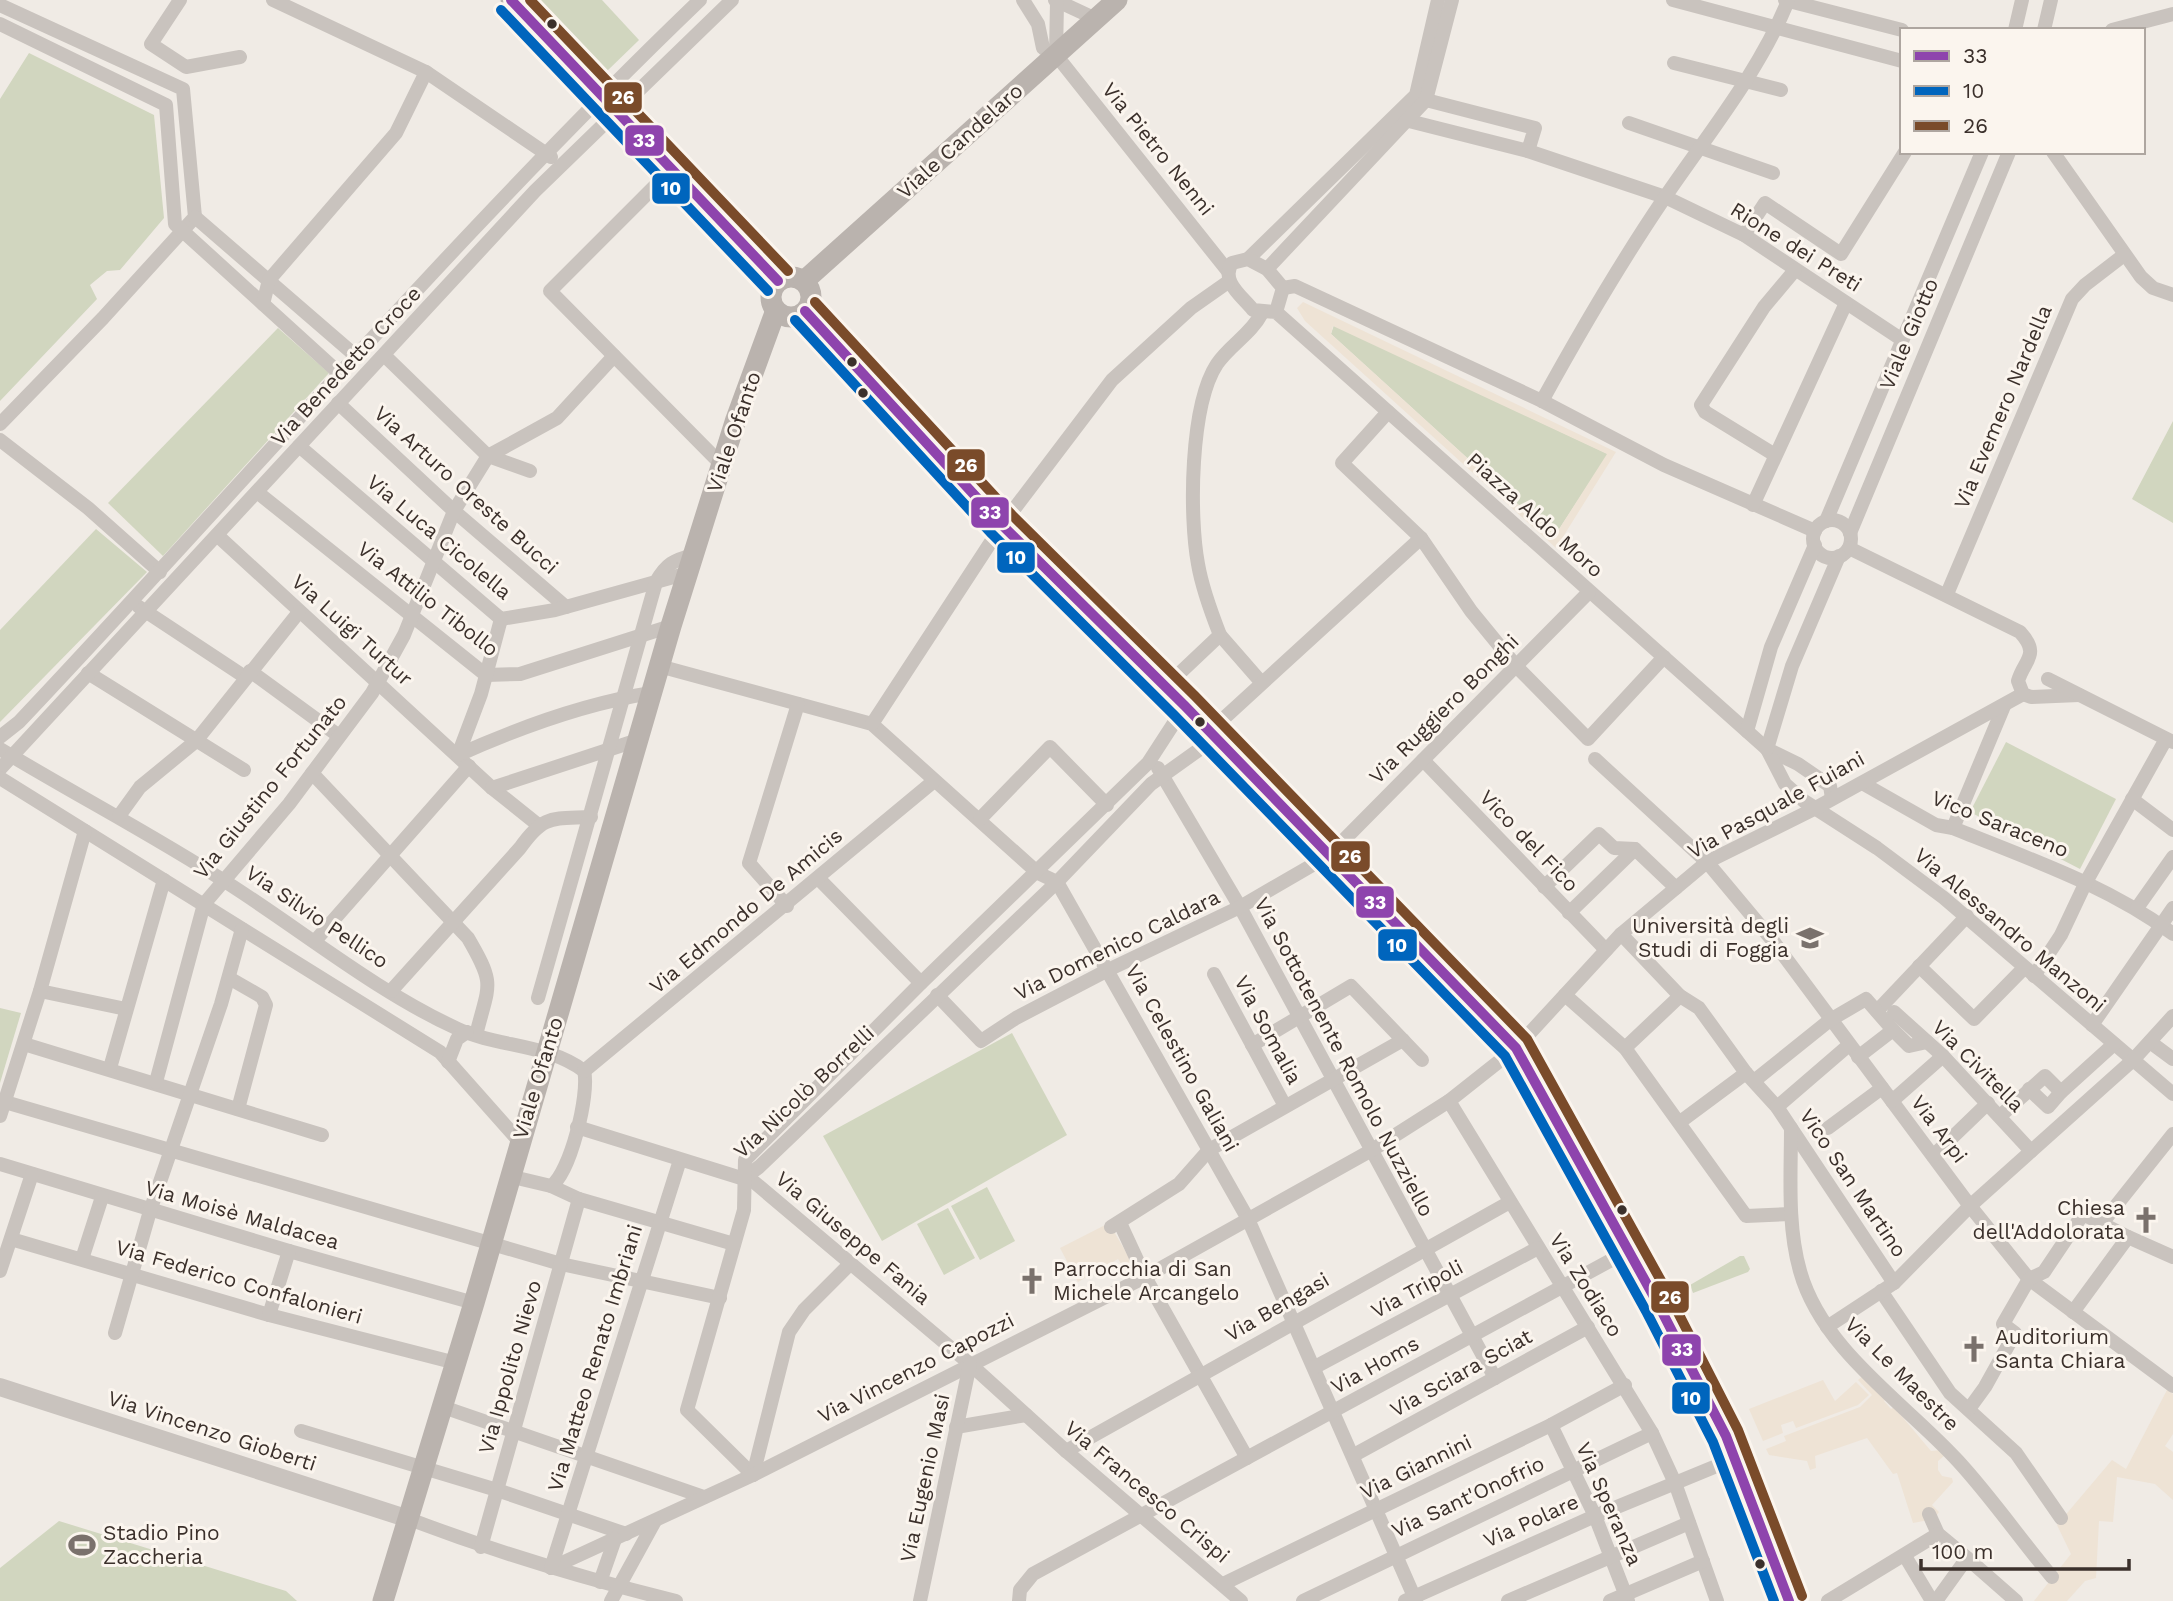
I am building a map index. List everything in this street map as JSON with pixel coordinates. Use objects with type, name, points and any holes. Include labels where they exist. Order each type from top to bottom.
[{"type":"main road","points":[[511,0],[778,281]]},
{"type":"main road","name":"Viale Candelaro","points":[[804,281],[1117,0]]},
{"type":"main road","points":[[791,276],[804,281],[810,292],[805,311],[787,317],[776,310],[771,292],[778,281],[791,276]]},
{"type":"main road","name":"Viale Ofanto","points":[[383,1601],[474,1303],[671,626],[722,465],[776,310]]},
{"type":"street","points":[[180,0],[151,44],[186,67],[240,57]]},
{"type":"street","points":[[273,0],[426,72],[545,155],[564,162]]},
{"type":"street","name":"Via Benedetto Croce","points":[[0,737],[19,722],[132,602],[339,373],[357,357],[602,94],[700,0]]},
{"type":"street","name":"Via Benedetto Croce","points":[[0,769],[218,536],[338,402],[385,356],[564,162],[732,0]]},
{"type":"street","name":"Via Pietro Nenni","points":[[1023,0],[1038,24],[1043,47],[1056,55],[1228,276]]},
{"type":"street","points":[[1267,269],[1405,116],[1416,96],[1438,0]]},
{"type":"street","points":[[872,724],[1002,525],[1112,380],[1228,276],[1232,263],[1248,259],[1426,100],[1452,0]]},
{"type":"street","points":[[1542,401],[1605,288],[1745,81],[1777,28],[1786,0],[1900,29]]},
{"type":"street","points":[[2015,28],[2022,0]]},
{"type":"street","points":[[2044,28],[2051,0]]},
{"type":"street","points":[[1056,55],[1056,1],[1096,19]]},
{"type":"street","points":[[1683,1],[1900,60]]},
{"type":"street","points":[[0,5],[183,89],[195,217],[357,357]]},
{"type":"street","points":[[2120,28],[2173,15]]},
{"type":"street","points":[[0,24],[166,105],[175,223],[339,373]]},
{"type":"street","points":[[1674,63],[1781,90]]},
{"type":"street","points":[[263,304],[269,281],[397,133],[426,72]]},
{"type":"street","points":[[1426,100],[1535,128],[1528,151]]},
{"type":"street","name":"Rione dei Preti","points":[[1405,116],[1528,151],[1665,197],[1744,235],[1901,339]]},
{"type":"street","points":[[1629,123],[1773,173]]},
{"type":"street","points":[[1744,235],[1765,203],[1841,254],[1904,154]]},
{"type":"street","name":"Viale Giotto","points":[[1747,731],[1772,647],[1981,154]]},
{"type":"street","name":"Viale Giotto","points":[[1767,749],[1792,666],[1844,552],[2008,154]]},
{"type":"street","points":[[2054,154],[2124,255],[2153,288],[2173,295]]},
{"type":"street","points":[[673,168],[550,291],[722,465]]},
{"type":"street","points":[[0,424],[195,217]]},
{"type":"street","name":"Via Evemero Nardella","points":[[1947,594],[2071,299],[2124,255]]},
{"type":"street","points":[[1248,259],[1267,269],[1283,288]]},
{"type":"street","points":[[1775,455],[1705,412],[1701,405],[1764,307],[1795,270]]},
{"type":"street","name":"Piazza Aldo Moro","points":[[1228,276],[1253,310],[1269,312],[1388,412],[1767,749],[1798,764],[1830,786],[1832,798]]},
{"type":"street","points":[[1283,288],[1295,286],[1542,401],[1629,448],[1819,532]]},
{"type":"street","points":[[1261,682],[1220,635],[1197,562],[1193,494],[1198,413],[1217,365],[1269,312],[1283,288]]},
{"type":"street","points":[[1753,505],[1846,303]]},
{"type":"street","points":[[805,311],[1002,525],[1185,706],[1214,739],[1516,1048],[1661,1309],[1736,1458],[1789,1601]]},
{"type":"street","points":[[385,356],[488,456],[530,471]]},
{"type":"street","points":[[488,456],[557,418],[614,356]]},
{"type":"street","name":"Via Arturo Oreste Bucci","points":[[338,402],[454,511],[566,607]]},
{"type":"street","points":[[1388,412],[1342,463],[1421,538],[1471,611],[1516,666],[1587,739],[1664,657]]},
{"type":"street","points":[[0,440],[88,508],[160,572]]},
{"type":"street","name":"Via Luca Cicolella","points":[[299,446],[501,619],[515,619],[566,607],[656,582]]},
{"type":"street","name":"Via Giustino Fortunato","points":[[156,1082],[204,904],[312,773],[379,681],[413,615],[454,511],[488,456]]},
{"type":"street","name":"Via Attilio Tibollo","points":[[257,492],[486,675],[520,674],[671,626]]},
{"type":"street","points":[[1819,532],[1839,521],[1850,533]]},
{"type":"street","points":[[1819,532],[1826,557],[1844,552],[1947,594],[2020,632],[2029,642],[2030,656],[2018,681],[2030,695],[2045,691],[2048,679]]},
{"type":"street","name":"Via Luigi Turtur","points":[[218,536],[299,612],[379,681],[492,788],[537,824]]},
{"type":"street","points":[[1214,739],[1222,720],[1261,682],[1421,538]]},
{"type":"street","points":[[176,554],[190,566]]},
{"type":"street","points":[[656,582],[664,567],[674,560],[691,564]]},
{"type":"street","name":"Viale Ofanto","points":[[538,998],[656,582]]},
{"type":"street","name":"Via Ruggiero Bonghi","points":[[1328,856],[1589,592]]},
{"type":"street","points":[[132,602],[248,674],[340,736]]},
{"type":"street","points":[[119,816],[140,787],[196,741],[299,612]]},
{"type":"street","points":[[458,755],[486,675],[501,619]]},
{"type":"street","points":[[1166,688],[1220,635]]},
{"type":"street","points":[[659,666],[872,724],[1038,873],[1058,882]]},
{"type":"street","points":[[2026,669],[2040,669],[2048,679],[2079,695]]},
{"type":"street","points":[[88,673],[244,770]]},
{"type":"street","points":[[458,755],[489,741],[624,697],[651,693]]},
{"type":"street","name":"Via Pasquale Fuiani","points":[[1516,1048],[1621,934],[1707,862],[1814,809],[2004,706],[2030,695],[2079,695],[2170,741]]},
{"type":"street","points":[[787,906],[749,863],[797,704]]},
{"type":"street","name":"Via Nicolò Borrelli","points":[[744,1178],[745,1160],[921,983],[1107,805],[1151,758],[1185,706]]},
{"type":"street","points":[[1952,828],[2004,706]]},
{"type":"street","name":"Via Nicolò Borrelli","points":[[744,1178],[759,1167],[1058,882],[1163,775],[1214,739]]},
{"type":"street","points":[[492,788],[638,740]]},
{"type":"street","points":[[1919,966],[1974,1019],[2029,972],[2061,935],[2086,882],[2132,799],[2170,741]]},
{"type":"street","points":[[980,819],[1050,747],[1107,805]]},
{"type":"street","name":"Via Silvio Pellico","points":[[0,749],[119,816],[223,880],[391,991],[472,1034],[545,1054],[584,1071]]},
{"type":"street","name":"Piazza Aldo Moro","points":[[1767,749],[1785,784],[1814,809]]},
{"type":"street","name":"Via Sottotenente Romolo Nuzziello","points":[[1151,758],[1240,907],[1494,1378]]},
{"type":"street","name":"Via Arpi","points":[[1595,759],[1707,862],[1773,941],[1970,1206],[2029,1279],[2173,1386]]},
{"type":"street","name":"Vico del Fico","points":[[1423,760],[1606,950]]},
{"type":"street","points":[[315,941],[470,766]]},
{"type":"street","points":[[312,773],[454,920],[486,968],[490,981],[472,1034],[457,1039],[448,1062]]},
{"type":"street","points":[[0,778],[440,1052],[519,1141]]},
{"type":"street","name":"Via Edmondo De Amicis","points":[[584,1071],[787,906],[934,781]]},
{"type":"street","name":"Vico Saraceno","points":[[1862,783],[1936,825],[1952,828],[2086,882],[2137,908],[2167,930]]},
{"type":"street","points":[[2132,799],[2173,830]]},
{"type":"street","name":"Via Alessandro Manzoni","points":[[1814,809],[1878,848],[1967,916],[2173,1094]]},
{"type":"street","points":[[391,991],[520,848],[537,824],[556,819],[591,817]]},
{"type":"street","points":[[85,831],[40,991],[2,1109],[171,1151],[561,1264],[720,1298]]},
{"type":"street","points":[[1544,887],[1598,834],[1614,848],[1635,849],[1676,888]]},
{"type":"street","points":[[1569,913],[1635,849]]},
{"type":"street","name":"Via Domenico Caldara","points":[[937,995],[981,1041],[1016,1018],[1108,970],[1240,907],[1328,856]]},
{"type":"street","points":[[2137,908],[2173,857]]},
{"type":"street","points":[[819,879],[921,983]]},
{"type":"street","points":[[110,1068],[163,880]]},
{"type":"street","name":"Via Celestino Galiani","points":[[1058,882],[1248,1219],[1354,1455],[1411,1600]]},
{"type":"street","points":[[2092,1025],[2167,930],[2173,908]]},
{"type":"street","points":[[1877,1011],[1967,916]]},
{"type":"street","points":[[115,1333],[150,1211],[229,978],[242,929]]},
{"type":"street","name":"Vico San Martino","points":[[1621,934],[1680,996],[1699,1008],[1750,1077],[1777,1107],[1888,1287],[1944,1384],[2016,1453],[2062,1518]]},
{"type":"street","name":"Via Somalia","points":[[1214,974],[1285,1107]]},
{"type":"street","points":[[229,978],[262,997],[266,1005],[238,1109]]},
{"type":"street","points":[[1252,1045],[1351,986],[1422,1060]]},
{"type":"street","points":[[40,991],[126,1009]]},
{"type":"street","points":[[1565,995],[1625,1048],[1746,1216],[1791,1214]]},
{"type":"street","points":[[1625,1048],[1680,996]]},
{"type":"street","points":[[1680,1122],[1750,1077],[1830,1020],[1866,999],[1909,1046],[1927,1042]]},
{"type":"street","name":"Via Civitella","points":[[1894,1012],[1942,1056],[2031,1151]]},
{"type":"street","points":[[1827,1327],[1888,1287],[1970,1206],[2133,1060],[2173,1016]]},
{"type":"street","points":[[1777,1107],[1854,1051],[1892,1030]]},
{"type":"street","points":[[1247,1458],[1115,1225],[1179,1184],[1209,1150],[1404,1040]]},
{"type":"street","points":[[2150,1042],[2173,1059]]},
{"type":"street","points":[[24,1044],[156,1082],[322,1135]]},
{"type":"street","points":[[2029,1089],[2048,1107],[2114,1044]]},
{"type":"street","name":"Via Vincenzo Capozzi","points":[[551,1568],[753,1475],[1145,1277],[1372,1150],[1449,1101],[1516,1048]]},
{"type":"street","points":[[1892,1101],[1942,1056]]},
{"type":"street","points":[[551,1186],[560,1181],[577,1127],[587,1082],[584,1071]]},
{"type":"street","points":[[2000,1116],[2045,1076],[2062,1092]]},
{"type":"street","points":[[1828,1128],[1882,1088]]},
{"type":"street","name":"Via Zodiaco","points":[[1449,1101],[1652,1433],[1677,1489],[1715,1601]]},
{"type":"street","points":[[1933,1156],[1987,1104]]},
{"type":"street","name":"Via Giuseppe Fania","points":[[577,1127],[754,1182],[970,1364]]},
{"type":"street","name":"Via Le Maestre","points":[[1791,1128],[1791,1214],[1800,1272],[1827,1327],[1862,1368],[1914,1415],[1963,1467],[2052,1577]]},
{"type":"street","points":[[2103,1222],[2173,1134]]},
{"type":"street","name":"Via Matteo Renato Imbriani","points":[[551,1568],[680,1160]]},
{"type":"street","name":"Via Moisè Maldacea","points":[[0,1164],[102,1197],[474,1303]]},
{"type":"street","points":[[0,1271],[32,1174]]},
{"type":"street","points":[[509,1176],[551,1186],[579,1199],[660,1220],[734,1244]]},
{"type":"street","points":[[744,1178],[744,1210],[687,1410],[753,1475]]},
{"type":"street","points":[[82,1259],[102,1197]]},
{"type":"street","name":"Via Ippolito Nievo","points":[[481,1547],[579,1199]]},
{"type":"street","name":"Via Bengasi","points":[[1066,1451],[1510,1202]]},
{"type":"street","points":[[1969,1409],[1986,1387],[2015,1333],[2003,1324],[2029,1279],[2044,1272],[2083,1214],[2173,1257]]},
{"type":"street","points":[[2073,1312],[2128,1237]]},
{"type":"street","name":"Via Federico Confalonieri","points":[[10,1239],[270,1315],[456,1363]]},
{"type":"street","name":"Via Tripoli","points":[[1315,1367],[1538,1248]]},
{"type":"street","points":[[270,1315],[289,1251]]},
{"type":"street","name":"Via Homs","points":[[1020,1601],[1020,1590],[1033,1574],[1628,1251]]},
{"type":"street","points":[[753,1475],[789,1332],[804,1310],[851,1263]]},
{"type":"street","name":"Via Sciara Sciat","points":[[1354,1455],[1588,1327]]},
{"type":"street","name":"Via Francesco Crispi","points":[[970,1364],[1066,1451],[1241,1601]]},
{"type":"street","name":"Via Eugenio Masi","points":[[920,1601],[970,1364]]},
{"type":"street","name":"Via Giannini","points":[[1223,1584],[1550,1425],[1625,1385]]},
{"type":"street","name":"Via Vincenzo Gioberti","points":[[0,1387],[409,1519]]},
{"type":"street","points":[[443,1407],[704,1497]]},
{"type":"street","points":[[956,1427],[1026,1415]]},
{"type":"street","name":"Via Speranza","points":[[1550,1425],[1595,1516],[1627,1598]]},
{"type":"street","points":[[301,1431],[568,1513],[621,1536],[600,1582]]},
{"type":"street","name":"Via Sant'Onofrio","points":[[1303,1601],[1652,1433]]},
{"type":"street","name":"Via Polare","points":[[1411,1600],[1595,1516],[1677,1489],[1736,1458]]},
{"type":"street","points":[[1929,1514],[1938,1534],[2015,1601]]},
{"type":"street","points":[[409,1519],[481,1547],[675,1601]]},
{"type":"street","points":[[611,1601],[655,1520]]},
{"type":"street","points":[[1508,1601],[1689,1523]]},
{"type":"street","points":[[1828,1601],[1938,1534]]},
{"type":"street","points":[[1905,1556],[1934,1601],[1967,1558]]},
{"type":"street","points":[[1610,1601],[1627,1598],[1703,1562]]},
{"type":"green space","points":[[534,0],[602,0],[639,40],[605,73]]},
{"type":"green space","points":[[29,53],[154,115],[164,218],[120,270],[107,271],[90,285],[97,299],[0,401],[0,99]]},
{"type":"green space","points":[[1334,325],[1608,454],[1554,537],[1331,334]]},
{"type":"green space","points":[[278,328],[329,373],[163,556],[108,503]]},
{"type":"green space","points":[[2173,421],[2173,523],[2132,499]]},
{"type":"green space","points":[[96,529],[147,572],[0,722],[0,630]]},
{"type":"green space","points":[[2006,742],[2116,799],[2080,869],[1970,812]]},
{"type":"green space","points":[[0,1008],[21,1013],[0,1083]]},
{"type":"green space","points":[[1012,1033],[1067,1135],[882,1241],[823,1136]]},
{"type":"green space","points":[[987,1187],[1015,1241],[980,1260],[951,1206]]},
{"type":"green space","points":[[948,1208],[975,1258],[944,1275],[917,1224]]},
{"type":"green space","points":[[1744,1256],[1750,1269],[1748,1272],[1693,1293],[1690,1285]]},
{"type":"green space","name":"Stadio Pino Zaccheria","points":[[59,1521],[286,1591],[297,1601],[0,1601],[0,1568]]},
{"type":"shaded area","points":[[1303,302],[1616,452],[1556,548],[1305,321],[1297,308]],"holes":[[[1333,326],[1607,454],[1554,537],[1331,334]]]},
{"type":"shaded area","points":[[1109,1223],[1134,1266],[1126,1271],[1118,1259],[1078,1282],[1060,1248]]},
{"type":"shaded area","points":[[1864,1375],[1887,1398],[1884,1401],[1891,1409],[1894,1407],[1931,1451],[1942,1450],[1944,1456],[1938,1461],[1938,1470],[1942,1476],[1952,1478],[1953,1482],[1932,1505],[1939,1512],[1934,1519],[1913,1523],[1897,1473],[1893,1474],[1867,1438],[1815,1456],[1816,1468],[1810,1470],[1807,1461],[1769,1455],[1766,1449],[1786,1441],[1784,1436],[1860,1407],[1872,1395],[1858,1380]]},
{"type":"shaded area","points":[[1823,1380],[1835,1401],[1856,1382],[1869,1395],[1858,1405],[1796,1428],[1793,1421],[1781,1425],[1783,1433],[1763,1441],[1749,1409]]},
{"type":"shaded area","points":[[2167,1390],[2173,1394],[2173,1434],[2165,1446],[2173,1452],[2173,1500],[2155,1484],[2117,1477],[2113,1522],[2099,1521],[2096,1578],[2085,1581],[2067,1601],[2034,1601],[2071,1554],[2057,1525],[2112,1460],[2126,1469]]},
{"type":"transit line","name":"33","points":[[511,0],[778,281]]},
{"type":"transit line","name":"26","points":[[530,0],[788,271]]},
{"type":"transit line","name":"10","points":[[501,10],[768,291]]},
{"type":"transit line","name":"26","points":[[815,302],[1012,515],[1195,696],[1527,1039],[1670,1297],[1738,1430],[1802,1596]]},
{"type":"transit line","name":"33","points":[[805,311],[1002,525],[1185,706],[1516,1048],[1658,1304],[1726,1436],[1789,1601]]},
{"type":"transit line","name":"10","points":[[795,320],[992,534],[1175,716],[1505,1056],[1646,1311],[1713,1442],[1774,1601]]},
{"type":"place","name":"Università degli Studi di Foggia","points":[[1810,938]]},
{"type":"place","name":"Chiesa dell'Addolorata","points":[[2146,1220]]},
{"type":"place","name":"Parrocchia di San Michele Arcangelo","points":[[1032,1281]]},
{"type":"place","name":"Auditorium Santa Chiara","points":[[1974,1349]]},
{"type":"place","name":"Stadio Pino Zaccheria","points":[[82,1545]]}]
